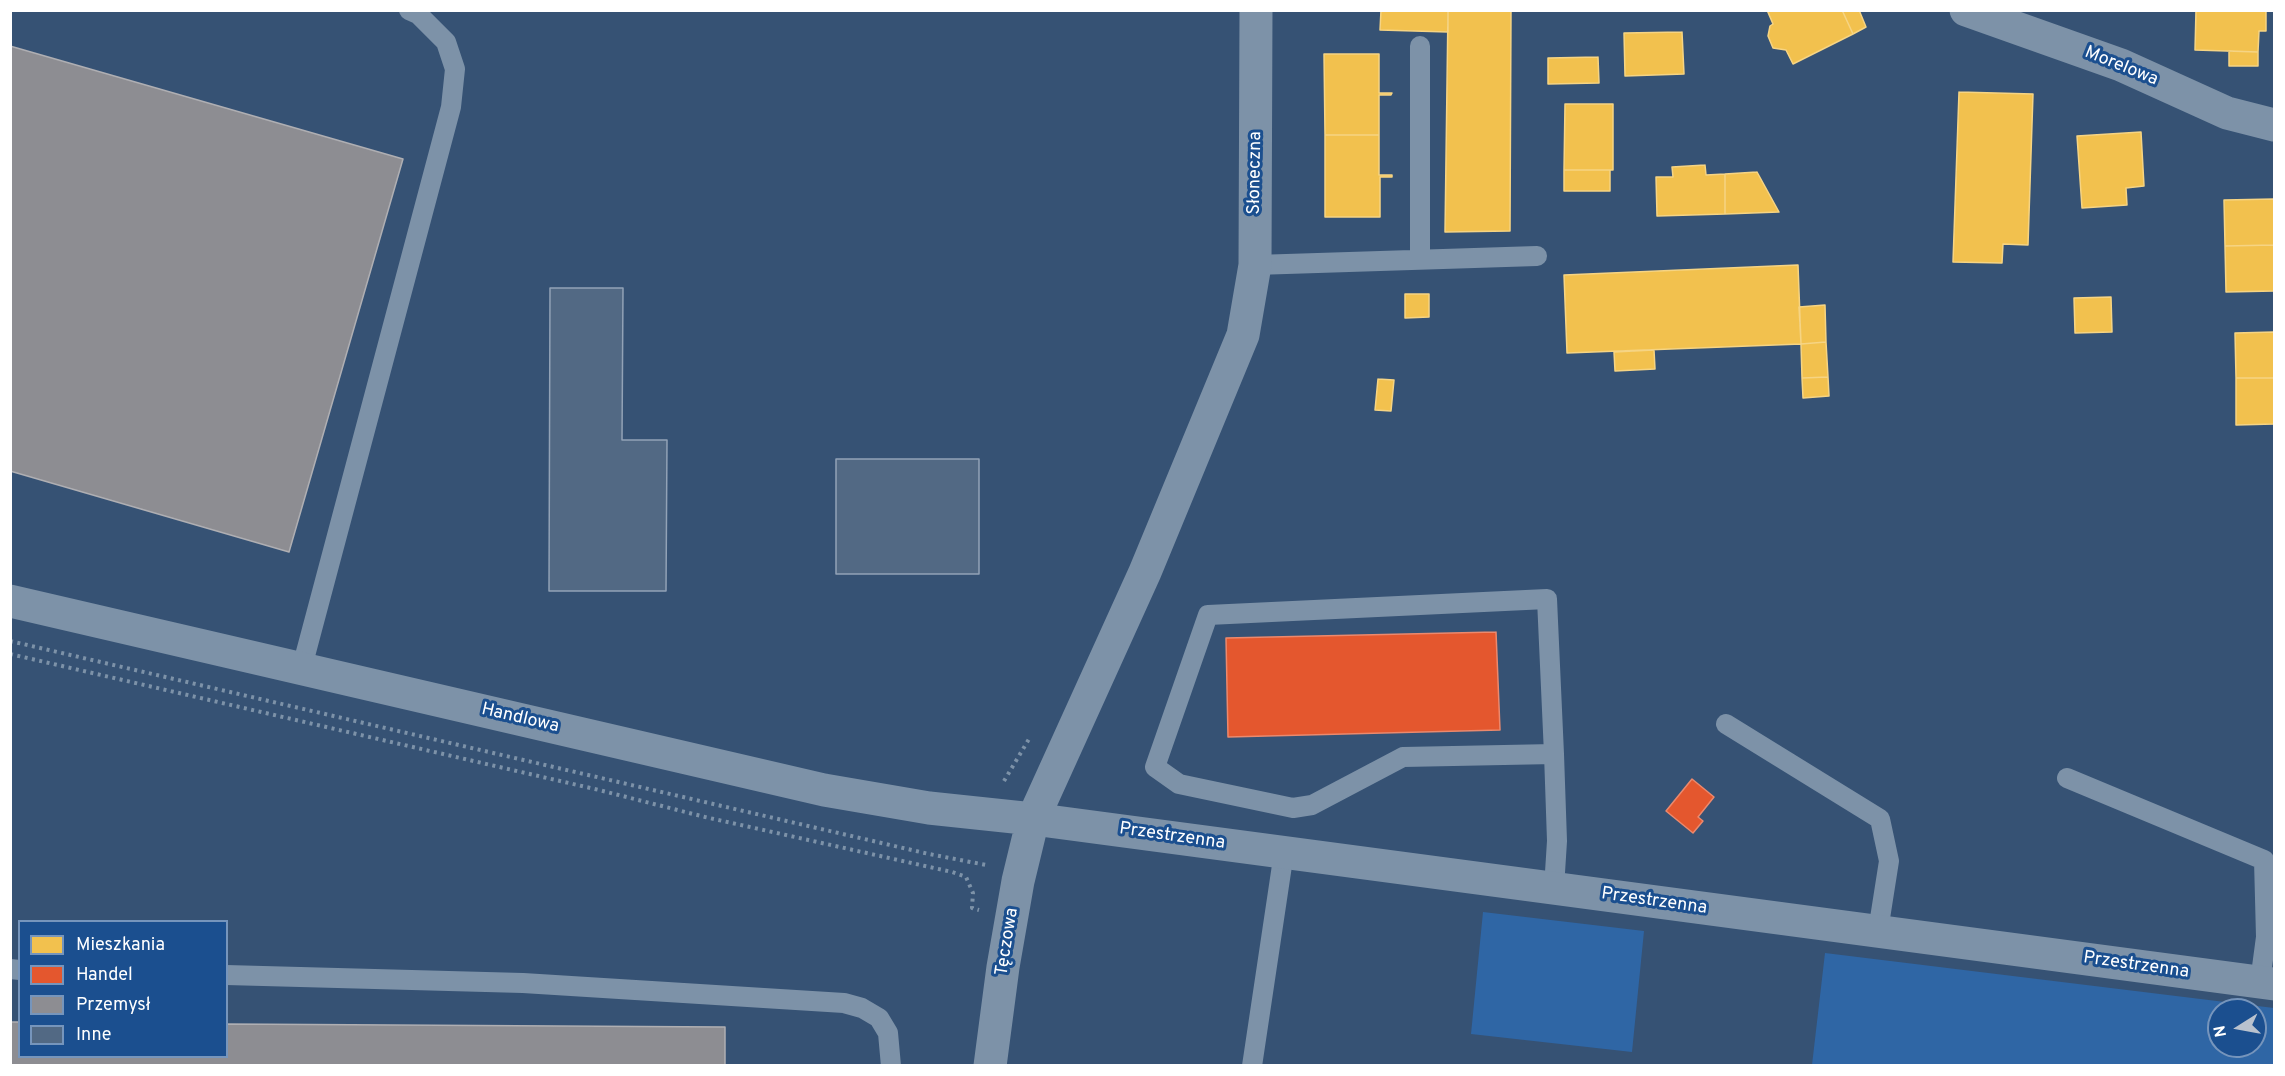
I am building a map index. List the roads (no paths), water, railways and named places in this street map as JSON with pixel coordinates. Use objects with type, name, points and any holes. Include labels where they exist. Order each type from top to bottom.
[{"type":"street","name":"Słoneczna","points":[[1243,335],[1255,265],[1256,10]]},
{"type":"street","name":"Morelowa","points":[[1966,10],[2121,66],[2227,113],[2274,126]]},
{"type":"street","name":"Tęczowa","points":[[990,1065],[1003,967],[1018,881],[1033,819],[1145,572],[1243,335]]},
{"type":"street","name":"Handlowa","points":[[10,601],[303,667],[824,790],[929,808],[1033,819]]},
{"type":"street","name":"Przestrzenna","points":[[1033,819],[2267,983]]},
{"type":"lane","points":[[303,667],[451,107],[455,69],[446,42],[418,14],[409,10]]},
{"type":"lane","points":[[1420,46],[1420,259]]},
{"type":"lane","points":[[1255,265],[1537,256]]},
{"type":"lane","points":[[1554,754],[1403,757],[1312,806],[1293,808],[1179,784],[1155,767],[1208,615],[1547,599],[1554,754],[1557,841],[1554,888]]},
{"type":"lane","points":[[1726,724],[1880,819],[1889,861],[1878,931]]},
{"type":"lane","points":[[2067,778],[2264,860],[2267,983]]},
{"type":"lane","points":[[1252,1065],[1284,852]]},
{"type":"lane","points":[[228,975],[523,983],[844,1003],[862,1008],[879,1018],[888,1033],[891,1065]]}]
